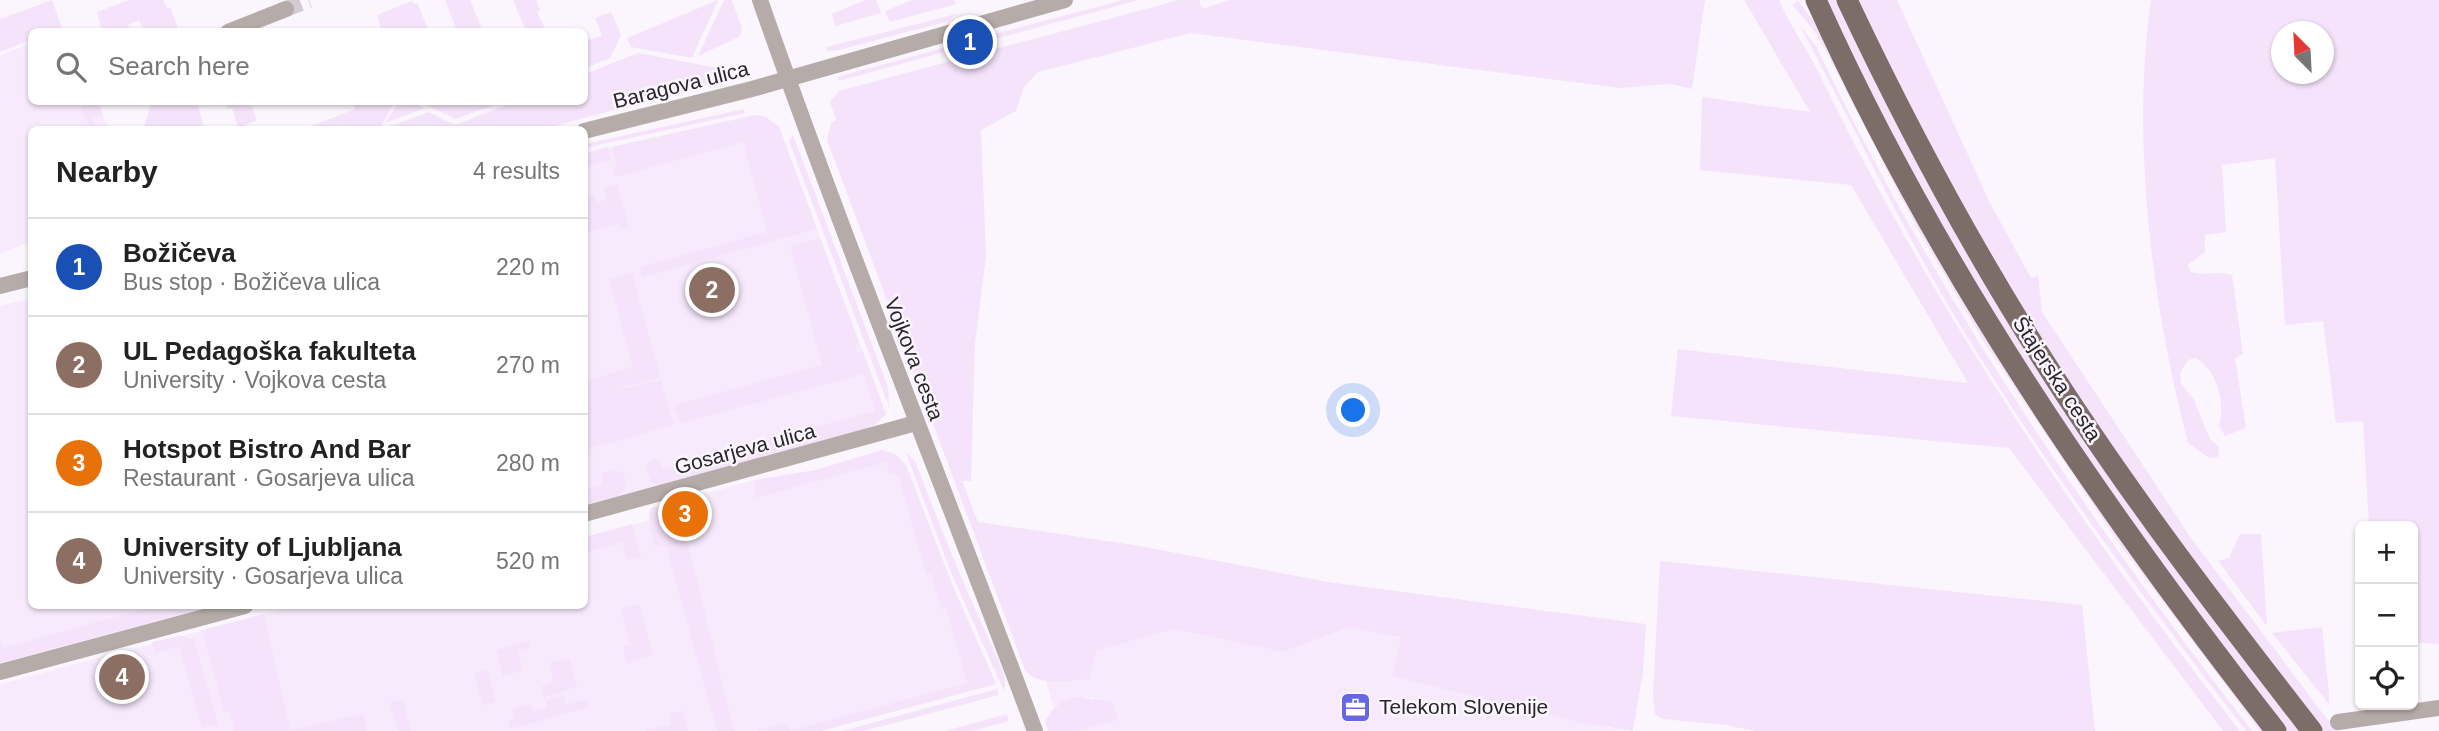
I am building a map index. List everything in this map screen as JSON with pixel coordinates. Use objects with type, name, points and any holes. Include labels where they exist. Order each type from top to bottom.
[{"type":"main road","name":"Štajerska cesta","points":[[1816,0],[1914,198],[2012,364],[2120,524],[2276,731]]},
{"type":"main road","name":"Štajerska cesta","points":[[1847,0],[1944,193],[2043,359],[2151,519],[2312,731]]},
{"type":"street","name":"Vojkova cesta","points":[[760,0],[916,423],[990,604],[1035,731]]},
{"type":"street","name":"Baragova ulica","points":[[588,130],[788,78],[1065,0]]},
{"type":"street","points":[[238,28],[286,9]]},
{"type":"street","points":[[0,286],[28,279]]},
{"type":"street","name":"Gosarjeva ulica","points":[[588,513],[916,423]]},
{"type":"street","points":[[0,672],[234,609]]},
{"type":"street","points":[[2338,722],[2439,708]]},
{"type":"shaded area","points":[[52,0],[62,28],[28,28],[28,41],[0,52],[0,19]]},
{"type":"shaded area","points":[[129,0],[163,0],[167,8],[170,7],[178,28],[143,28],[139,20],[128,25],[129,28],[101,28],[97,12]]},
{"type":"shaded area","points":[[445,0],[470,0],[482,28],[456,28]]},
{"type":"shaded area","points":[[513,0],[536,0],[540,10],[537,12],[545,28],[525,28]]},
{"type":"shaded area","points":[[718,0],[692,58],[631,47],[627,38]]},
{"type":"shaded area","points":[[724,0],[732,0],[742,29],[739,37],[698,56]]},
{"type":"shaded area","points":[[865,0],[876,0],[881,13],[835,26],[832,14]]},
{"type":"shaded area","points":[[912,0],[954,0],[956,4],[890,22],[885,11]]},
{"type":"shaded area","points":[[1123,0],[1139,0],[976,44],[975,39]]},
{"type":"shaded area","points":[[1179,0],[1199,0],[1202,9],[1229,0],[1705,0],[1692,89],[1671,84],[1620,88],[1191,33],[1038,72],[1024,87],[1016,111],[981,130],[986,256],[975,343],[971,481],[962,481],[978,522],[1134,545],[1328,582],[1646,624],[1643,672],[1633,731],[1578,722],[1392,676],[1401,637],[1349,627],[1283,652],[1174,629],[1096,651],[1090,679],[1047,681],[1031,676],[1025,670],[827,140],[831,123],[836,120],[830,102],[839,91]]},
{"type":"shaded area","points":[[1744,0],[1779,0],[1909,244],[2011,411],[2122,573],[2240,731],[2223,731],[2009,448],[1671,416],[1678,349],[1968,383],[1851,185],[1700,170],[1702,97],[1810,112]]},
{"type":"shaded area","points":[[1825,0],[1838,0],[1934,192],[2302,731],[2287,731],[2279,721],[2144,540],[2016,354],[1939,224]]},
{"type":"shaded area","points":[[1856,0],[1897,0],[1991,205],[2031,278],[2038,276],[2042,312],[2191,538],[2336,731],[2323,731],[2229,609],[2138,485],[2052,357],[1972,226]]},
{"type":"shaded area","points":[[2151,0],[2439,0],[2439,644],[2418,642],[2418,521],[2369,521],[2363,421],[2336,423],[2323,321],[2285,325],[2275,158],[2222,165],[2226,232],[2205,235],[2205,252],[2188,265],[2191,272],[2232,275],[2243,354],[2235,358],[2246,428],[2225,436],[2219,426],[2220,398],[2214,379],[2203,363],[2196,358],[2188,360],[2180,373],[2181,383],[2194,400],[2210,439],[2219,447],[2218,457],[2209,458],[2188,443],[2164,336],[2155,280],[2148,223],[2143,110]]},
{"type":"shaded area","points":[[412,1],[417,3],[428,28],[381,28],[377,15]]},
{"type":"shaded area","points":[[1798,1],[1820,30],[1867,125],[2266,731],[2260,731],[2118,542],[1984,342],[1917,228],[1818,36],[1792,4]]},
{"type":"shaded area","points":[[611,12],[621,35],[610,58],[588,67],[588,40],[602,36],[595,18]]},
{"type":"shaded area","points":[[956,14],[949,21],[827,51],[826,47]]},
{"type":"shaded area","points":[[1800,26],[1816,46],[1911,227],[2016,400],[2130,567],[2252,731],[2246,731],[2133,581],[1990,374],[1916,248]]},
{"type":"shaded area","points":[[28,44],[28,105],[99,105],[107,126],[28,126],[28,242],[0,254],[0,55]]},
{"type":"shaded area","points":[[943,48],[944,52],[839,81],[837,77]]},
{"type":"shaded area","points":[[638,53],[729,70],[734,78],[554,126],[391,126],[429,112],[455,125],[506,105],[588,105],[588,73]]},
{"type":"shaded area","points":[[99,105],[103,114],[91,118],[94,126],[89,126],[81,107]]},
{"type":"shaded area","points":[[151,105],[198,105],[203,126],[144,126]]},
{"type":"shaded area","points":[[226,105],[251,105],[257,120],[237,126],[232,108],[228,109]]},
{"type":"shaded area","points":[[354,105],[393,105],[381,126],[312,126],[355,109]]},
{"type":"shaded area","points":[[397,105],[418,105],[425,108],[385,123]]},
{"type":"shaded area","points":[[426,105],[494,105],[456,119]]},
{"type":"shaded area","points":[[744,109],[745,113],[588,147],[588,143]]},
{"type":"shaded area","points":[[755,115],[766,117],[779,127],[886,414],[876,424],[863,430],[588,504],[588,152]]},
{"type":"shaded area","points":[[755,115],[766,117],[779,127],[817,229],[642,277],[640,267],[767,232],[743,142],[615,177],[613,167],[617,166],[612,147]]},
{"type":"shaded area","points":[[793,135],[888,387],[889,407],[789,141]]},
{"type":"shaded area","points":[[608,147],[610,160],[588,166],[588,152]]},
{"type":"shaded area","points":[[617,184],[629,228],[621,230],[619,224],[588,232],[588,196],[594,194],[597,202],[607,200],[604,187]]},
{"type":"shaded area","points":[[820,238],[859,342],[855,345],[857,352],[863,351],[886,414],[876,424],[863,430],[659,485],[651,482],[645,467],[654,458],[659,460],[662,469],[875,411],[864,374],[681,423],[675,408],[678,404],[822,365],[790,246]]},
{"type":"shaded area","points":[[632,273],[660,377],[605,392],[661,380],[673,425],[588,449],[588,380],[633,367],[609,279]]},
{"type":"shaded area","points":[[28,299],[28,609],[201,609],[0,663],[0,306]]},
{"type":"shaded area","points":[[882,450],[895,454],[906,465],[952,584],[996,684],[821,731],[0,731],[0,684],[285,609],[588,609],[588,536],[649,520],[651,508],[755,480],[816,470]]},
{"type":"shaded area","points":[[882,450],[895,454],[906,465],[952,584],[996,684],[821,731],[790,731],[967,683],[946,608],[941,609],[931,574],[926,575],[900,480],[889,474],[886,462],[755,498],[755,480],[816,470]]},
{"type":"shaded area","points":[[906,453],[915,461],[941,529],[1001,665],[1005,678],[1004,691],[950,570]]},
{"type":"shaded area","points":[[614,469],[623,473],[626,481],[623,491],[617,496],[588,504],[588,489],[602,485],[602,473]]},
{"type":"shaded area","points":[[669,503],[676,529],[688,545],[734,731],[717,731],[666,546],[654,546],[649,514],[651,508]]},
{"type":"shaded area","points":[[632,524],[641,557],[627,560],[622,542],[588,552],[588,536]]},
{"type":"shaded area","points":[[2240,534],[2261,534],[2267,626],[2218,561],[2229,558]]},
{"type":"shaded area","points":[[1660,561],[2082,605],[2095,731],[1754,731],[1726,725],[1663,719],[1655,714],[1653,695]]},
{"type":"shaded area","points":[[639,604],[653,655],[627,664],[623,647],[630,644],[621,609]]},
{"type":"shaded area","points":[[144,609],[201,609],[0,663],[0,639],[3,648]]},
{"type":"shaded area","points":[[264,614],[290,730],[363,714],[367,731],[235,731],[230,711],[224,712],[202,630]]},
{"type":"shaded area","points":[[1349,626],[1401,637],[1392,676],[1623,731],[1078,731],[1118,720],[1092,697],[1068,699],[1053,706],[1046,681],[1060,680],[1096,651],[1174,629],[1283,652]]},
{"type":"shaded area","points":[[2322,627],[2329,693],[2329,704],[2272,633]]},
{"type":"shaded area","points":[[180,636],[194,640],[218,724],[202,728],[179,646],[155,653],[152,642]]},
{"type":"shaded area","points":[[529,641],[530,647],[517,651],[523,670],[503,676],[496,650]]},
{"type":"shaded area","points":[[569,658],[577,687],[544,697],[541,687],[554,682],[549,663]]},
{"type":"shaded area","points":[[487,669],[496,702],[483,705],[474,673]]},
{"type":"shaded area","points":[[997,689],[999,695],[864,731],[842,731]]},
{"type":"shaded area","points":[[564,695],[566,705],[587,699],[589,707],[510,729],[508,721],[515,718],[512,709],[531,704],[534,711],[547,708],[545,700]]},
{"type":"shaded area","points":[[1078,697],[1112,702],[1118,720],[1078,731],[1048,731],[1045,722],[1054,708],[1061,702]]},
{"type":"shaded area","points":[[403,699],[411,731],[398,731],[390,703]]},
{"type":"shaded area","points":[[683,711],[688,731],[645,731],[671,724],[669,714]]},
{"type":"shaded area","points":[[1007,714],[1009,721],[972,731],[945,731]]},
{"type":"shaded area","points":[[787,723],[790,731],[755,731]]},
{"type":"tunnel","points":[[286,9],[309,0]]},
{"type":"place","name":"Božičeva","points":[[970,42]]},
{"type":"place","name":"UL Pedagoška fakulteta","points":[[712,290]]},
{"type":"place","name":"Hotspot Bistro And Bar","points":[[685,514]]},
{"type":"place","name":"University of Ljubljana","points":[[122,677]]},
{"type":"place","name":"Telekom Slovenije","points":[[1356,707]]}]
